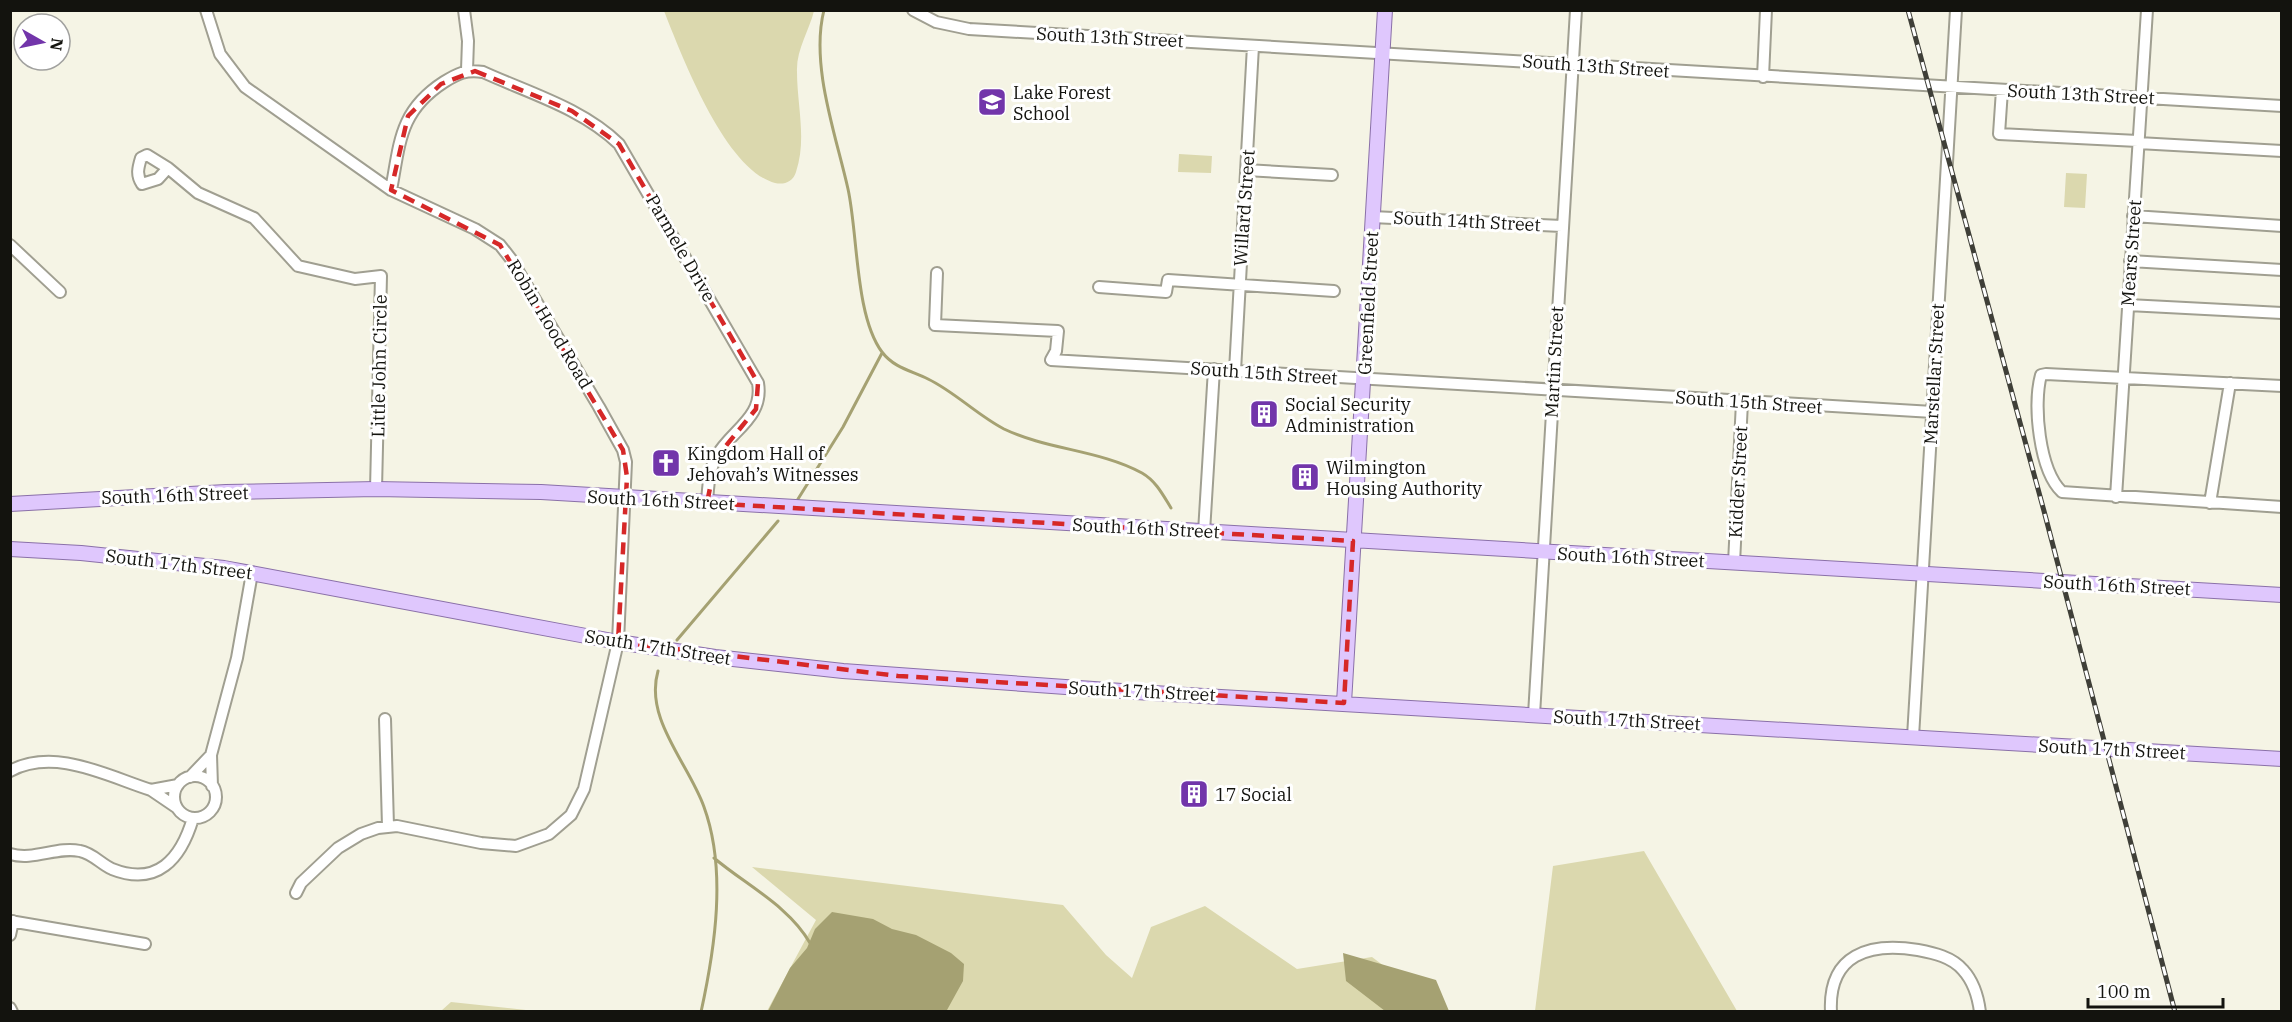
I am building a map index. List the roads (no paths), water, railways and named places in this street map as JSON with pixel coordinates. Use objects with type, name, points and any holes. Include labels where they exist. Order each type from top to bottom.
[{"type":"main road","name":"Greenfield Street","points":[[1344,703],[1385,10]]},
{"type":"main road","name":"South 16th Street","points":[[10,504],[145,494],[376,489],[541,492],[2282,595]]},
{"type":"main road","name":"South 17th Street","points":[[10,549],[152,559],[252,573],[618,642],[715,657],[887,675],[2282,759]]},
{"type":"street","name":"Robin Hood Road","points":[[206,10],[220,54],[245,87],[392,190],[475,229],[500,245],[512,259],[623,450],[626,462],[618,642],[584,789],[571,815],[561,825],[533,842],[516,846],[481,843],[388,825]]},
{"type":"street","points":[[392,190],[404,127],[414,106],[441,84],[467,70],[468,41],[465,10]]},
{"type":"street","name":"South 13th Street","points":[[913,10],[936,22],[969,29],[2282,106]]},
{"type":"street","name":"Martin Street","points":[[1534,715],[1576,10]]},
{"type":"street","points":[[1763,76],[1766,10]]},
{"type":"street","name":"Marstellar Street","points":[[1914,737],[1956,10]]},
{"type":"street","name":"Mears Street","points":[[2116,496],[2147,10]]},
{"type":"street","name":"Willard Street","points":[[1235,371],[1253,46]]},
{"type":"street","name":"Parmele Drive","points":[[467,70],[483,72],[572,111],[592,122],[619,144],[751,368],[758,383],[759,402],[751,417],[716,458],[706,502]]},
{"type":"street","points":[[2002,90],[1999,134],[2282,151]]},
{"type":"street","name":"Little John Circle","points":[[168,168],[198,193],[254,218],[298,266],[355,279],[381,276],[376,489]]},
{"type":"street","points":[[1246,170],[1332,175]]},
{"type":"street","points":[[2133,216],[2282,226]]},
{"type":"street","name":"South 14th Street","points":[[1372,217],[1562,226]]},
{"type":"street","points":[[10,245],[60,292]]},
{"type":"street","points":[[2130,261],[2282,270]]},
{"type":"street","name":"South 15th Street","points":[[937,273],[935,325],[1058,331],[1056,351],[1051,360],[1933,412]]},
{"type":"street","points":[[1099,287],[1166,292],[1168,280],[1334,291]]},
{"type":"street","points":[[2128,305],[2282,313]]},
{"type":"street","points":[[1204,532],[1214,369]]},
{"type":"street","points":[[2282,386],[2046,374],[2041,375],[2039,389],[2042,450],[2058,488],[2068,494],[2282,507]]},
{"type":"street","points":[[2210,502],[2230,384]]},
{"type":"street","name":"Kidder Street","points":[[1734,563],[1742,402]]},
{"type":"street","points":[[10,771],[31,763],[53,761],[151,790],[176,807],[183,815],[193,818],[204,816],[212,809],[216,799],[212,786],[211,755],[237,658],[252,573]]},
{"type":"street","points":[[296,893],[301,883],[338,848],[361,834],[388,825],[385,719]]},
{"type":"street","points":[[151,790],[178,785],[190,777],[211,755]]},
{"type":"street","points":[[190,777],[202,777],[212,786]]},
{"type":"street","points":[[176,807],[174,796],[178,785]]},
{"type":"street","points":[[10,854],[27,856],[78,850],[111,869],[146,876],[158,872],[172,859],[185,840],[193,818]]},
{"type":"street","points":[[10,935],[12,921],[145,944]]},
{"type":"street","points":[[1831,1011],[1833,985],[1846,964],[1864,951],[1886,947],[1928,952],[1954,962],[1971,979],[1980,1011]]},
{"type":"waterway","points":[[824,10],[820,54],[822,77],[848,189],[862,296],[873,337],[882,352],[898,365],[938,384],[1004,429],[1038,442],[1109,459],[1142,473],[1155,484],[1171,508]]},
{"type":"waterway","points":[[798,499],[843,427],[882,353]]},
{"type":"waterway","points":[[677,640],[778,521]]},
{"type":"waterway","points":[[658,671],[655,689],[662,724],[704,807],[715,857],[717,883],[714,936],[701,1012]]},
{"type":"waterway","points":[[714,858],[779,907],[791,918],[810,943]]},
{"type":"railway","points":[[1908,10],[2044,511],[2175,1012]]},
{"type":"place","name":"Lake Forest School","points":[[992,102]]},
{"type":"place","name":"Social Security Administration","points":[[1264,414]]},
{"type":"place","name":"Kingdom Hall of Jehovah’s Witnesses","points":[[666,463]]},
{"type":"place","name":"Wilmington Housing Authority","points":[[1305,477]]},
{"type":"place","name":"17 Social","points":[[1194,794]]}]
